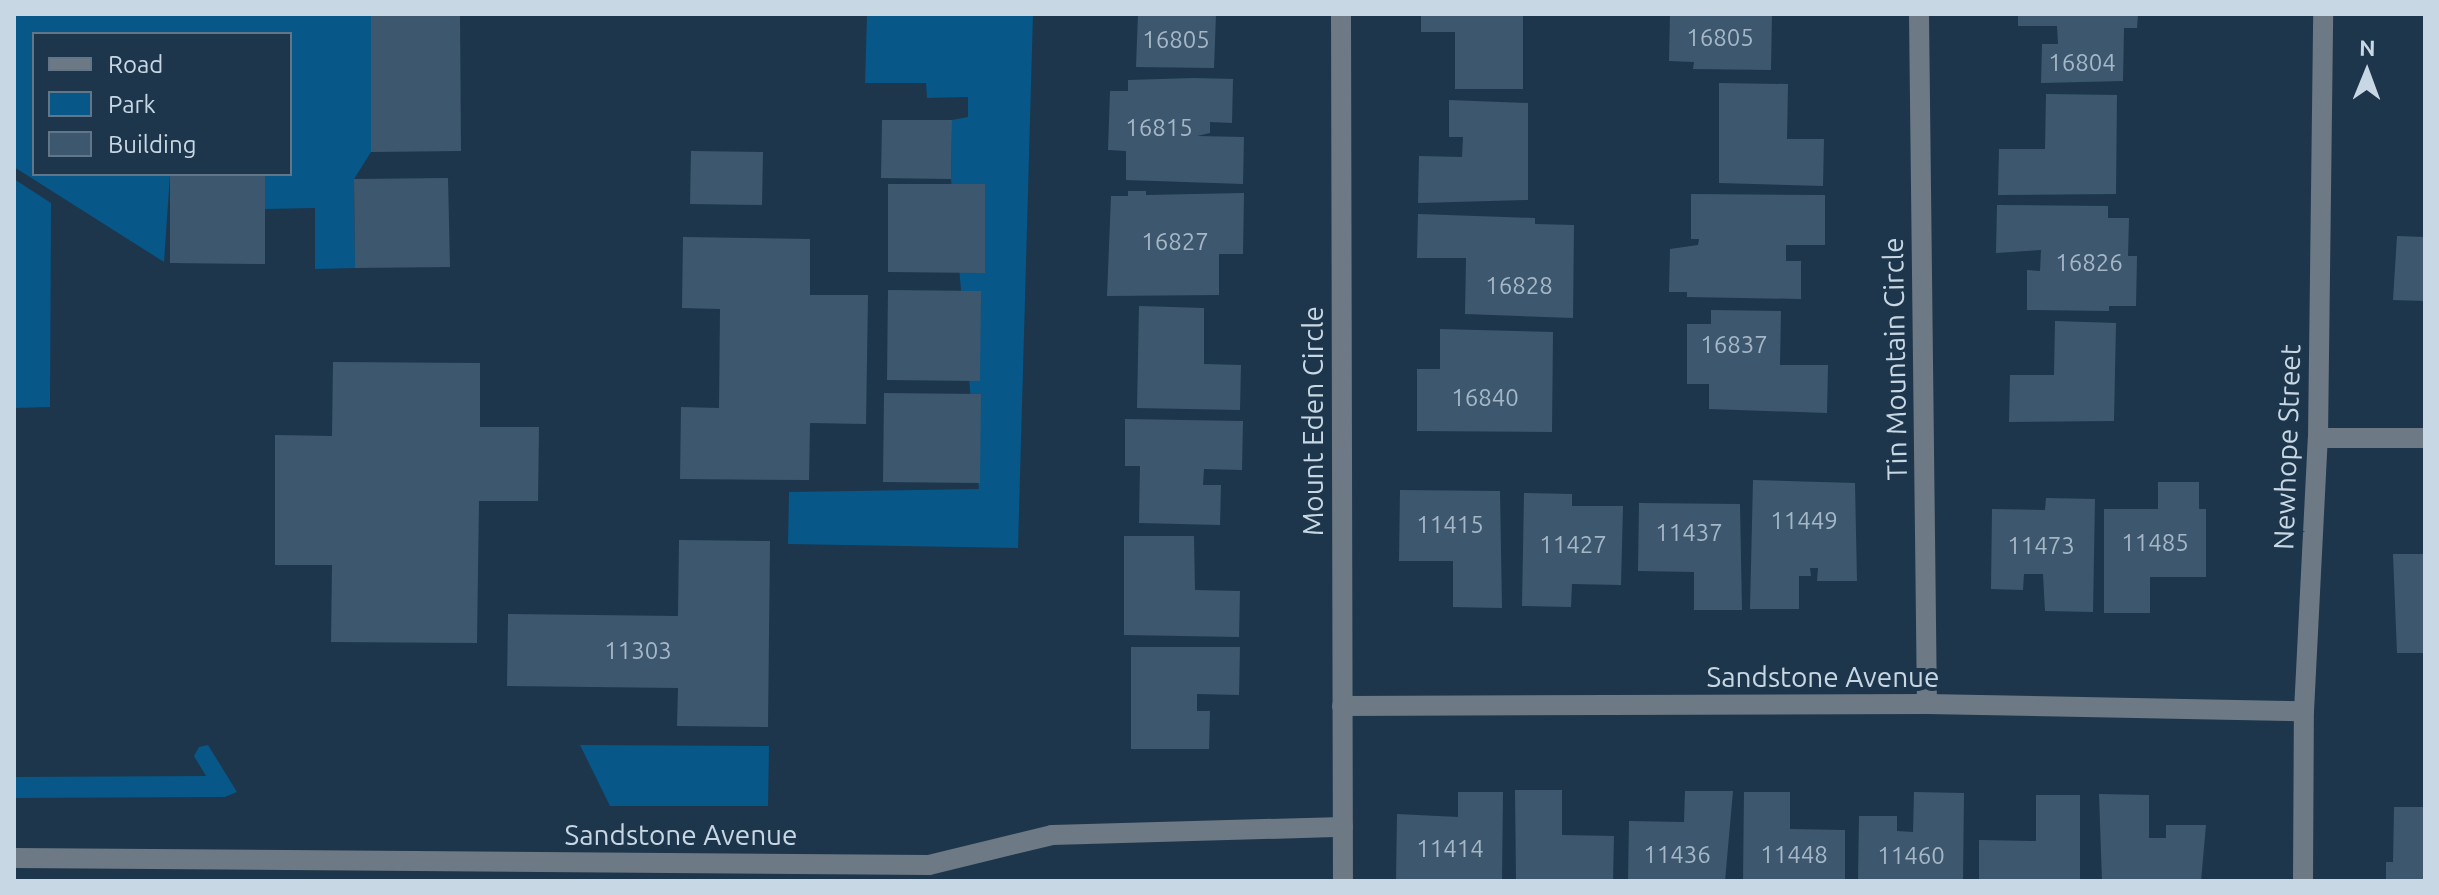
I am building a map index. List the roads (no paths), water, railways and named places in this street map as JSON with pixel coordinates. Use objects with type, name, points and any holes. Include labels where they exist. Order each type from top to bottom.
[{"type":"street","name":"Mount Eden Circle","points":[[1341,14],[1343,881]]},
{"type":"street","name":"Tin Mountain Circle","points":[[1919,14],[1927,704]]},
{"type":"street","name":"Newhope Street","points":[[2303,881],[2304,711],[2318,438],[2323,14]]},
{"type":"street","points":[[2318,438],[2425,438]]},
{"type":"street","name":"Sandstone Avenue","points":[[1342,706],[1927,704],[2304,711]]},
{"type":"street","name":"Sandstone Avenue","points":[[14,858],[929,865],[1052,835],[1343,827]]}]
